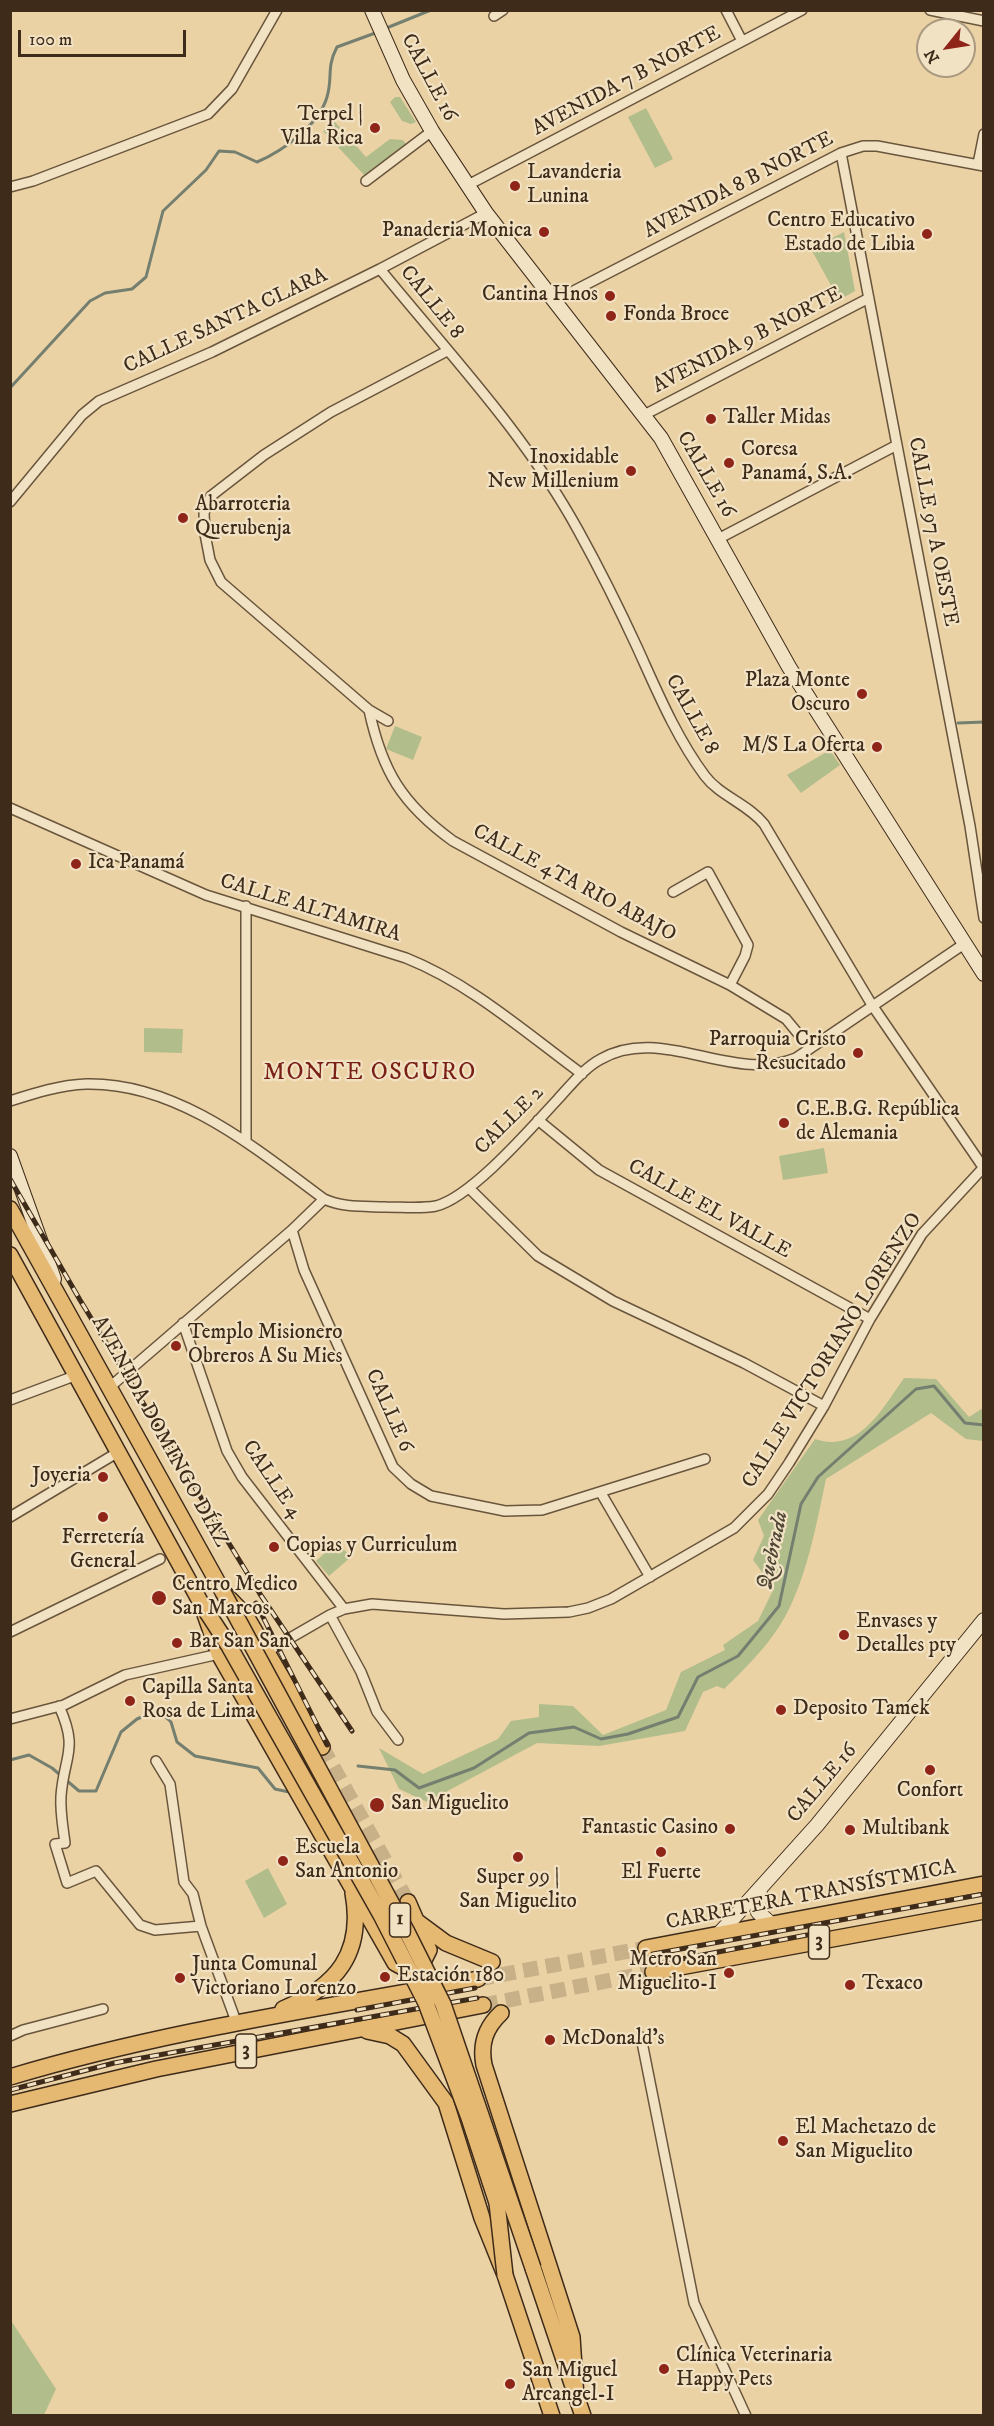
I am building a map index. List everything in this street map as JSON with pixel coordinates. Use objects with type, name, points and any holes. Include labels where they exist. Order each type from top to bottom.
[{"type":"main road","name":"CALLE 16","points":[[374,15],[385,42],[432,131],[486,213],[644,415],[673,458],[789,667],[984,974]]},
{"type":"main road","points":[[10,1156],[61,1298]]},
{"type":"main road","name":"AVENIDA DOMINGO DÍAZ","points":[[10,1209],[111,1386],[407,1932],[443,2004],[576,2397]]},
{"type":"main road","name":"AVENIDA DOMINGO DÍAZ","points":[[10,1255],[120,1451],[201,1603],[229,1646],[381,1915],[426,2003],[468,2115],[501,2220],[505,2275]]},
{"type":"main road","points":[[223,1592],[246,1616],[322,1747]]},
{"type":"main road","points":[[201,1603],[219,1654],[343,1868],[395,1963],[402,1968],[415,1967],[428,1954],[428,1945],[408,1902]]},
{"type":"main road","name":"CALLE 16","points":[[718,1935],[817,1825],[984,1620]]},
{"type":"main road","points":[[257,2019],[319,1990],[344,1964],[354,1939],[356,1918],[353,1893],[343,1868]]},
{"type":"main road","name":"CARRETERA TRANSÍSTMICA","points":[[646,1948],[984,1884]]},
{"type":"main road","points":[[760,1889],[758,1912],[772,1925]]},
{"type":"main road","name":"3","points":[[653,1972],[984,1911]]},
{"type":"main road","points":[[417,1922],[446,1942],[492,1962]]},
{"type":"main road","name":"3","points":[[10,2077],[99,2053],[257,2019],[478,1979]]},
{"type":"main road","name":"3","points":[[10,2104],[156,2069],[483,2005]]},
{"type":"main road","points":[[501,2013],[488,2030],[484,2040],[483,2058],[572,2337],[576,2397]]},
{"type":"main road","points":[[352,2031],[372,2031],[398,2040],[418,2062],[446,2103],[482,2218],[505,2275],[552,2415]]},
{"type":"main road","points":[[446,2103],[448,2080],[453,2072],[470,2066],[487,2076]]},
{"type":"main road","name":"1","points":[[576,2397],[583,2415]]},
{"type":"street","points":[[10,187],[33,181],[208,114],[232,89],[277,10]]},
{"type":"street","points":[[494,16],[503,10]]},
{"type":"street","points":[[726,10],[742,41]]},
{"type":"street","name":"AVENIDA 7 B NORTE","points":[[468,185],[802,10]]},
{"type":"street","points":[[930,10],[984,21]]},
{"type":"street","points":[[366,182],[432,131]]},
{"type":"street","points":[[981,165],[984,134]]},
{"type":"street","name":"AVENIDA 8 B NORTE","points":[[556,300],[841,153],[863,146],[876,146],[981,165]]},
{"type":"street","name":"CALLE 97 A OESTE","points":[[841,153],[968,814],[984,918]]},
{"type":"street","name":"CALLE SANTA CLARA","points":[[10,502],[82,415],[99,401],[212,352],[380,269],[486,213]]},
{"type":"street","name":"CALLE 8","points":[[380,269],[514,429],[577,528],[667,714],[706,778],[754,812],[765,824],[872,1005],[983,1167]]},
{"type":"street","name":"AVENIDA 9 B NORTE","points":[[644,415],[869,298]]},
{"type":"street","points":[[388,721],[369,710],[221,582],[210,560],[204,513],[211,496],[264,455],[331,412],[447,351]]},
{"type":"street","points":[[718,539],[897,445]]},
{"type":"street","name":"CALLE 4TA RIO ABAJO","points":[[369,710],[380,755],[392,778],[410,804],[434,827],[453,841],[621,932],[730,985],[786,1019],[810,1048]]},
{"type":"street","name":"CALLE ALTAMIRA","points":[[10,808],[206,895],[246,906],[437,970],[582,1074]]},
{"type":"street","points":[[673,892],[708,872],[748,945],[730,985]]},
{"type":"street","points":[[246,906],[246,1141]]},
{"type":"street","name":"CALLE 2","points":[[324,1199],[345,1206],[420,1208],[452,1200],[469,1188],[582,1074],[606,1056],[628,1049],[670,1050],[753,1066],[783,1064],[964,944]]},
{"type":"street","points":[[10,1101],[67,1086],[102,1085],[139,1091],[180,1105],[246,1141],[324,1199],[292,1230],[111,1386]]},
{"type":"street","name":"CALLE EL VALLE","points":[[538,1120],[599,1170],[870,1319]]},
{"type":"street","name":"CALLE VICTORIANO LORENZO","points":[[266,1652],[344,1609],[390,1604],[504,1614],[569,1612],[611,1599],[734,1528],[753,1512],[784,1471],[825,1406],[870,1319],[922,1234],[983,1167]]},
{"type":"street","points":[[469,1188],[538,1256],[613,1301],[744,1363],[825,1406]]},
{"type":"street","name":"CALLE 6","points":[[292,1230],[304,1270],[393,1467],[411,1484],[431,1496],[505,1511],[542,1510],[705,1459]]},
{"type":"street","name":"CALLE 4","points":[[183,1323],[227,1451],[247,1484],[344,1609]]},
{"type":"street","points":[[10,1400],[77,1375]]},
{"type":"street","points":[[10,1517],[120,1451]]},
{"type":"street","points":[[601,1493],[650,1577]]},
{"type":"street","points":[[10,1632],[160,1559]]},
{"type":"street","points":[[330,1615],[361,1672],[378,1712],[398,1740]]},
{"type":"street","points":[[10,1719],[59,1706],[125,1675],[219,1654]]},
{"type":"street","points":[[59,1706],[67,1723],[71,1744],[63,1786],[61,1819],[65,1843],[55,1844],[67,1882],[96,1872],[140,1924],[155,1930],[201,1926]]},
{"type":"street","points":[[156,1761],[170,1784],[184,1882],[193,1894],[201,1926],[237,2024]]},
{"type":"street","points":[[10,2036],[23,2030],[103,2009]]},
{"type":"street","points":[[641,2037],[694,2304],[746,2415]]},
{"type":"green space","points":[[395,97],[400,97],[416,122],[411,124],[402,121],[390,102]]},
{"type":"green space","points":[[646,108],[673,159],[655,168],[628,117]]},
{"type":"green space","points":[[335,122],[366,157],[390,139],[403,140],[406,144],[366,177],[323,131]]},
{"type":"green space","points":[[844,232],[855,291],[839,300],[811,249]]},
{"type":"green space","points":[[395,726],[422,737],[413,760],[386,749]]},
{"type":"green space","points":[[830,750],[840,765],[801,793],[787,775]]},
{"type":"green space","points":[[144,1028],[183,1029],[182,1053],[144,1052]]},
{"type":"green space","points":[[824,1148],[828,1173],[783,1180],[779,1156]]},
{"type":"green space","points":[[904,1378],[936,1379],[969,1417],[983,1408],[983,1441],[966,1439],[931,1413],[826,1479],[807,1560],[797,1592],[784,1619],[761,1651],[724,1689],[717,1686],[703,1692],[685,1731],[599,1746],[537,1743],[427,1802],[399,1789],[379,1748],[423,1774],[498,1739],[511,1721],[539,1717],[539,1704],[573,1706],[603,1735],[666,1710],[681,1672],[725,1650],[723,1645],[758,1621],[774,1588],[753,1560],[764,1536],[758,1520],[815,1439],[831,1442],[844,1440],[857,1434],[878,1415]]},
{"type":"green space","points":[[337,1542],[351,1557],[329,1576],[316,1561]]},
{"type":"green space","points":[[268,1868],[287,1904],[264,1918],[245,1881]]},
{"type":"green space","points":[[10,2319],[56,2389],[44,2415],[11,2415]]},
{"type":"waterway","points":[[384,29],[431,10]]},
{"type":"waterway","points":[[10,388],[90,301],[105,293],[132,289],[146,277],[163,211],[206,170],[219,151],[235,152],[257,162],[299,136],[323,107],[329,90],[332,61],[337,47],[378,32]]},
{"type":"waterway","points":[[958,723],[984,722]]},
{"type":"waterway","name":"Quebrada","points":[[358,1766],[395,1770],[419,1788],[474,1768],[529,1733],[574,1727],[601,1739],[628,1734],[678,1717],[698,1677],[738,1656],[779,1606],[801,1504],[818,1477],[916,1389],[934,1386],[965,1423],[984,1425]]},
{"type":"waterway","name":"Quebrada","points":[[10,1760],[29,1755],[52,1768],[79,1791],[96,1791],[121,1732],[137,1719],[158,1710],[171,1722],[177,1742],[195,1756],[258,1768],[275,1789],[289,1792]]},
{"type":"tunnel","points":[[322,1747],[408,1902]]},
{"type":"tunnel","points":[[478,1979],[646,1948]]},
{"type":"tunnel","points":[[483,2005],[653,1972]]},
{"type":"railway","points":[[10,1179],[80,1300],[260,1594],[352,1731]]},
{"type":"railway","points":[[256,1603],[327,1745]]},
{"type":"railway","points":[[653,1954],[984,1894]]},
{"type":"railway","points":[[655,1964],[807,1935]]},
{"type":"railway","points":[[357,2010],[475,1988]]},
{"type":"railway","points":[[10,2090],[114,2063],[477,1998]]},
{"type":"place","name":"Terpel | Villa Rica","points":[[375,128]]},
{"type":"place","name":"Lavanderia Lunina","points":[[515,186]]},
{"type":"place","name":"Panaderia Monica","points":[[544,232]]},
{"type":"place","name":"Centro Educativo Estado de Libia","points":[[927,234]]},
{"type":"place","name":"Cantina Hnos","points":[[610,296]]},
{"type":"place","name":"Fonda Broce","points":[[611,316]]},
{"type":"place","name":"Taller Midas","points":[[711,419]]},
{"type":"place","name":"Coresa Panamá, S.A.","points":[[729,463]]},
{"type":"place","name":"Inoxidable New Millenium","points":[[631,471]]},
{"type":"place","name":"Abarroteria Querubenja","points":[[183,518]]},
{"type":"place","name":"Plaza Monte Oscuro","points":[[862,694]]},
{"type":"place","name":"M/S La Oferta","points":[[877,747]]},
{"type":"place","name":"Ica Panamá","points":[[76,864]]},
{"type":"place","name":"Parroquia Cristo Resucitado","points":[[858,1053]]},
{"type":"place","name":"C.E.B.G. República de Alemania","points":[[784,1123]]},
{"type":"place","name":"Templo Misionero Obreros A Su Mies","points":[[176,1346]]},
{"type":"place","name":"Joyeria","points":[[103,1477]]},
{"type":"place","name":"Ferretería General","points":[[103,1517]]},
{"type":"place","name":"Copias y Curriculum","points":[[274,1547]]},
{"type":"place","name":"Centro Medico San Marcos","points":[[159,1598]]},
{"type":"place","name":"Envases y Detalles pty","points":[[844,1635]]},
{"type":"place","name":"Bar San San","points":[[177,1643]]},
{"type":"place","name":"Capilla Santa Rosa de Lima","points":[[130,1701]]},
{"type":"place","name":"Deposito Tamek","points":[[781,1710]]},
{"type":"place","name":"Confort","points":[[930,1770]]},
{"type":"place","name":"San Miguelito","points":[[377,1805]]},
{"type":"place","name":"Fantastic Casino","points":[[730,1829]]},
{"type":"place","name":"Multibank","points":[[850,1830]]},
{"type":"place","name":"El Fuerte","points":[[661,1852]]},
{"type":"place","name":"Super 99 | San Miguelito","points":[[518,1857]]},
{"type":"place","name":"Escuela San Antonio","points":[[283,1861]]},
{"type":"place","name":"Metro San Miguelito-I","points":[[729,1973]]},
{"type":"place","name":"Estación 180","points":[[385,1977]]},
{"type":"place","name":"Junta Comunal Victoriano Lorenzo","points":[[180,1978]]},
{"type":"place","name":"Texaco","points":[[850,1985]]},
{"type":"place","name":"McDonald's","points":[[550,2040]]},
{"type":"place","name":"El Machetazo de San Miguelito","points":[[783,2141]]},
{"type":"place","name":"Clínica Veterinaria Happy Pets","points":[[664,2369]]},
{"type":"place","name":"San Miguel Arcangel-I","points":[[510,2384]]},
{"type":"district","name":"MONTE OSCURO","points":[[370,1074]]}]
